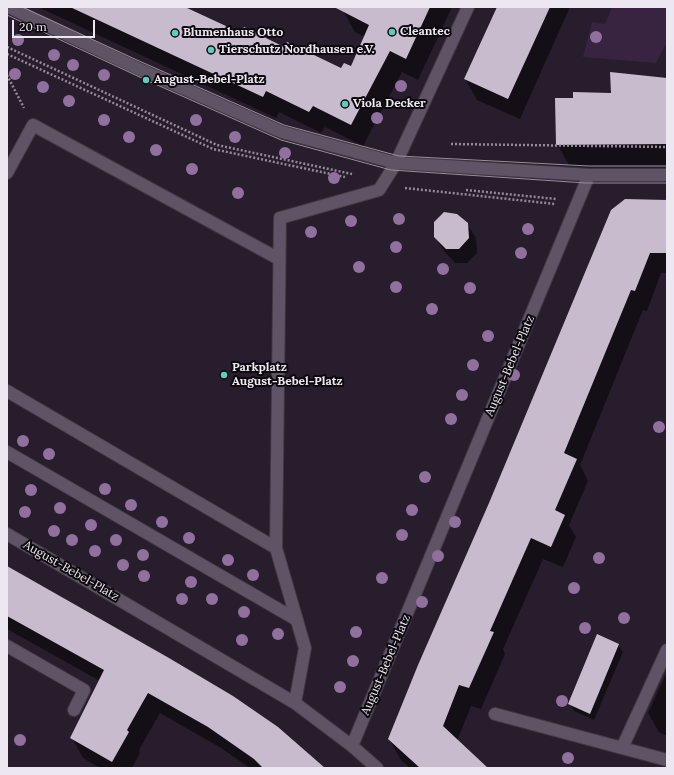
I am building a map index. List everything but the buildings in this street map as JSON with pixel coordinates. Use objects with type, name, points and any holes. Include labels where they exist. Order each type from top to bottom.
[{"type":"street","points":[[9,7],[137,68],[282,132],[396,163],[589,175],[667,175]]},
{"type":"street","points":[[295,703],[305,648],[276,548],[280,218],[379,190],[396,163],[468,7]]},
{"type":"street","points":[[7,173],[33,125],[279,259]]},
{"type":"street","name":"August-Bebel-Platz","points":[[7,534],[295,703],[352,746],[589,175]]},
{"type":"street","points":[[7,391],[276,548]]},
{"type":"street","points":[[7,452],[297,620]]},
{"type":"street","points":[[7,646],[84,690],[74,710]]},
{"type":"street","points":[[622,748],[667,650]]},
{"type":"street","points":[[495,714],[667,760]]},
{"type":"street","points":[[352,746],[377,768]]},
{"type":"path","points":[[7,75],[33,125]]},
{"type":"path","points":[[450,144],[667,147]]},
{"type":"shaded area","points":[[612,7],[667,7],[667,42],[656,63],[583,57],[592,22],[605,24]]},
{"type":"tram line","points":[[22,7],[284,125],[399,156],[589,166],[667,166]]},
{"type":"tram line","points":[[7,15],[146,80],[281,140],[391,170],[586,183],[667,183]]},
{"type":"place","name":"Cleantec","points":[[392,32]]},
{"type":"place","name":"Blumenhaus Otto","points":[[175,33]]},
{"type":"place","name":"Tierschutz Nordhausen e.V.","points":[[211,50]]},
{"type":"place","name":"August-Bebel-Platz","points":[[146,80]]},
{"type":"place","name":"Viola Decker","points":[[345,104]]},
{"type":"place","name":"Parkplatz August-Bebel-Platz","points":[[224,375]]}]
